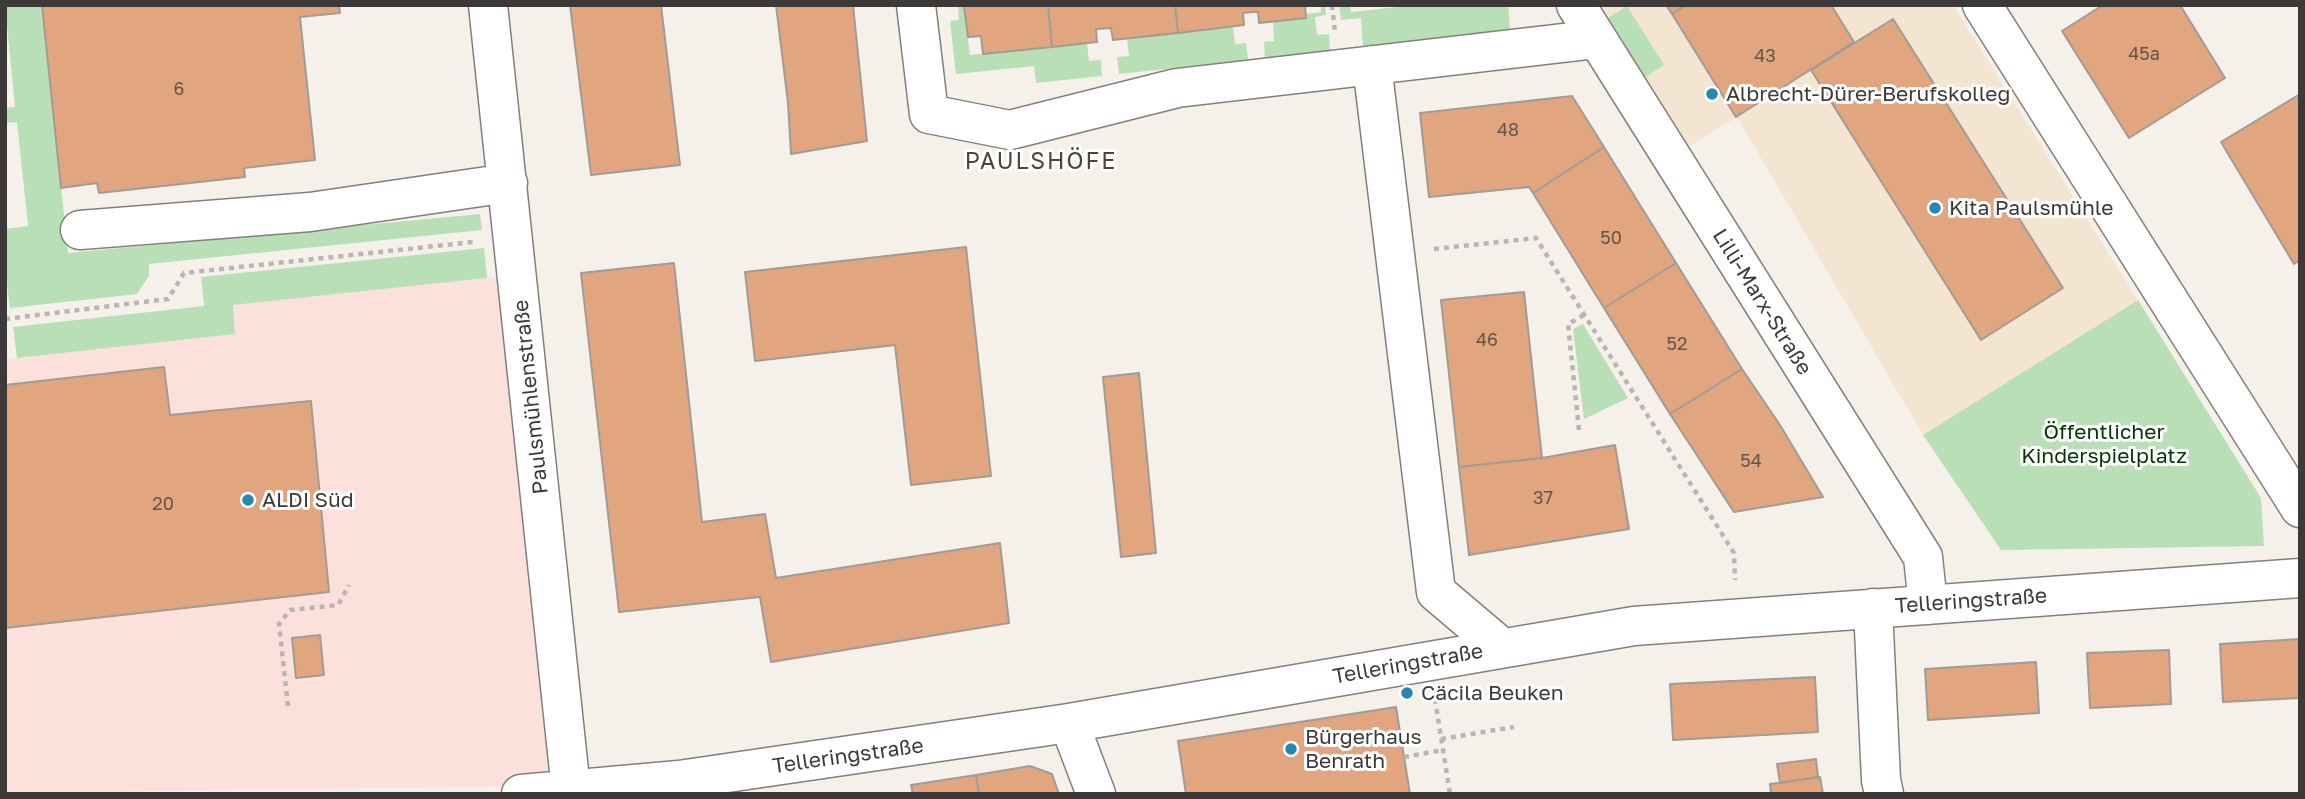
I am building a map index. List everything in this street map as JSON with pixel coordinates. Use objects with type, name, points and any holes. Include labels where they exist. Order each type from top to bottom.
[{"type":"street","points":[[916,5],[929,114],[1010,130],[1177,88],[1597,39]]},
{"type":"street","name":"Lilli-Marx-Straße","points":[[1576,5],[1923,557],[1928,605]]},
{"type":"street","points":[[1982,5],[2300,508]]},
{"type":"street","name":"Paulsmühlenstraße","points":[[479,14],[508,183],[571,790]]},
{"type":"street","points":[[1373,65],[1436,592],[1502,648]]},
{"type":"street","points":[[80,230],[310,212],[508,183]]},
{"type":"street","name":"Telleringstraße","points":[[521,794],[571,790],[609,791],[1069,723],[1634,626],[2300,578]]},
{"type":"street","points":[[1874,607],[1881,780],[1884,794]]},
{"type":"street","points":[[1069,723],[1096,794]]},
{"type":"path","points":[[5,319],[168,299],[184,272],[514,238]]},
{"type":"path","points":[[1395,253],[1536,238],[1728,543]]},
{"type":"path","points":[[1579,430],[1568,324],[1584,315]]},
{"type":"path","points":[[288,706],[279,624],[290,610],[338,605],[349,585]]},
{"type":"path","points":[[1450,794],[1441,739],[1514,727]]},
{"type":"path","points":[[1404,757],[1443,750]]},
{"type":"shaded area","name":"Kita Paulsmühle","points":[[1596,5],[1953,5],[2138,300],[1923,435],[1737,117],[1685,149]]},
{"type":"shaded area","points":[[508,276],[561,771],[547,786],[5,793],[5,359],[235,334],[233,305]]},
{"type":"green space","points":[[5,5],[42,5],[68,253],[480,214],[482,230],[149,264],[149,276],[137,294],[10,308],[5,268],[5,229],[28,226],[17,122],[5,123],[5,108],[15,107]]},
{"type":"green space","points":[[1321,5],[1325,5],[1326,15],[1315,17],[1317,35],[1329,34],[1330,51],[1265,58],[1264,42],[1274,41],[1273,22],[1306,18],[1306,14],[1321,12]]},
{"type":"green space","points":[[1339,5],[1350,5],[1351,12],[1415,5],[1508,5],[1510,30],[1363,46],[1361,18],[1341,20]]},
{"type":"green space","points":[[964,6],[970,55],[1087,43],[1089,61],[1101,60],[1102,76],[1036,83],[1034,66],[956,74],[950,21],[959,20],[958,7]]},
{"type":"green space","points":[[1627,6],[1664,65],[1642,79],[1605,20]]},
{"type":"green space","points":[[1233,27],[1235,44],[1246,43],[1248,60],[1119,74],[1117,57],[1129,56],[1127,38]]},
{"type":"green space","points":[[484,248],[487,278],[233,305],[235,334],[17,358],[13,327],[204,306],[201,277]]},
{"type":"green space","name":"Öffentlicher Kinderspielplatz","points":[[2138,300],[2261,498],[2264,546],[2001,550],[1923,435]]},
{"type":"green space","points":[[1583,324],[1628,398],[1584,419],[1573,329]]},
{"type":"building","points":[[42,5],[339,5],[340,13],[300,17],[315,160],[244,168],[245,177],[99,193],[97,183],[61,188]]},
{"type":"building","points":[[570,5],[661,5],[680,165],[591,175]]},
{"type":"building","points":[[776,5],[853,5],[867,141],[791,154],[788,103]]},
{"type":"building","points":[[1048,5],[1052,47],[983,54],[981,36],[968,37],[964,6]]},
{"type":"building","points":[[1048,5],[1175,5],[1178,33],[1113,40],[1111,28],[1096,29],[1097,42],[1052,47]]},
{"type":"building","points":[[1175,5],[1305,5],[1306,18],[1259,23],[1258,12],[1243,13],[1244,25],[1178,33]]},
{"type":"building","points":[[1666,5],[1686,5],[1672,14]]},
{"type":"building","points":[[1686,5],[1831,5],[1854,42],[1736,117],[1672,14]]},
{"type":"building","points":[[2103,5],[2180,5],[2225,78],[2129,138],[2062,31]]},
{"type":"building","points":[[1893,19],[2063,288],[1981,340],[1811,70]]},
{"type":"building","points":[[2300,94],[2300,260],[2294,264],[2221,142]]},
{"type":"building","points":[[1572,96],[1604,147],[1533,193],[1529,187],[1429,197],[1420,113]]},
{"type":"building","points":[[1604,147],[1676,263],[1604,308],[1533,193]]},
{"type":"building","points":[[966,247],[991,476],[911,485],[895,345],[755,361],[745,272]]},
{"type":"building","points":[[674,263],[702,522],[765,514],[776,578],[1000,543],[1009,623],[771,662],[760,597],[619,612],[581,273]]},
{"type":"building","points":[[1676,263],[1742,369],[1670,414],[1604,308]]},
{"type":"building","points":[[1524,292],[1542,458],[1459,467],[1441,300]]},
{"type":"building","points":[[164,367],[170,415],[311,401],[329,592],[5,628],[5,385]]},
{"type":"building","points":[[1742,369],[1780,425],[1823,497],[1734,512],[1670,414]]},
{"type":"building","points":[[1139,373],[1156,553],[1121,557],[1103,377]]},
{"type":"building","points":[[1615,445],[1629,529],[1469,555],[1459,467],[1542,458]]},
{"type":"building","points":[[320,635],[324,675],[296,678],[292,638]]},
{"type":"building","points":[[2300,639],[2300,698],[2223,702],[2220,644]]},
{"type":"building","points":[[2169,650],[2171,704],[2090,708],[2087,653]]},
{"type":"building","points":[[2036,662],[2039,713],[1928,720],[1925,669]]},
{"type":"building","points":[[1815,677],[1818,732],[1673,740],[1670,684]]},
{"type":"building","name":"Bürgerhaus Benrath","points":[[1396,707],[1410,794],[1186,794],[1178,741]]},
{"type":"building","points":[[1816,759],[1818,777],[1780,783],[1777,764]]},
{"type":"building","points":[[1030,766],[1052,774],[1059,794],[979,794],[976,775]]},
{"type":"building","points":[[976,775],[979,794],[913,794],[911,785]]},
{"type":"building","points":[[1820,777],[1823,794],[1771,794],[1770,784]]},
{"type":"place","name":"Albrecht-Dürer-Berufskolleg","points":[[1712,94]]},
{"type":"place","name":"Kita Paulsmühle","points":[[1935,208]]},
{"type":"place","name":"ALDI Süd","points":[[248,500]]},
{"type":"place","name":"Cäcila Beuken","points":[[1407,693]]},
{"type":"place","name":"Bürgerhaus Benrath","points":[[1291,749]]},
{"type":"district","name":"PAULSHÖFE","points":[[1041,162]]}]
